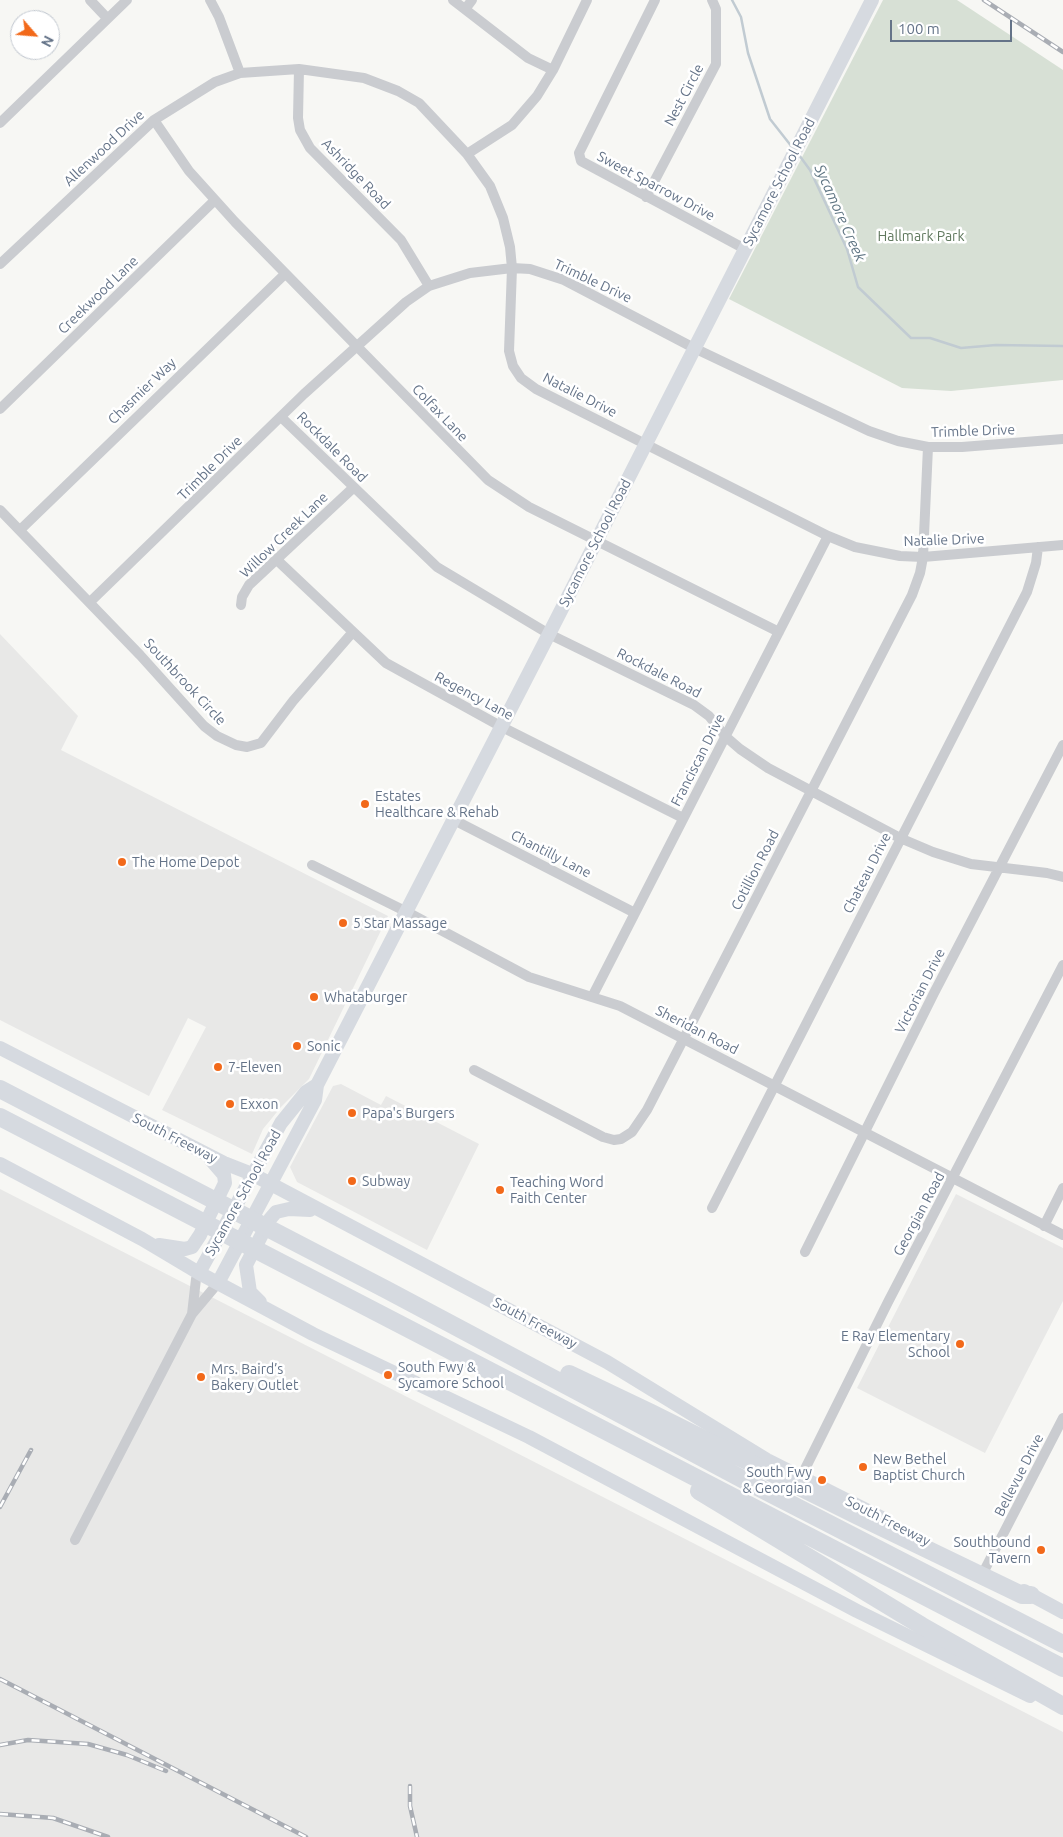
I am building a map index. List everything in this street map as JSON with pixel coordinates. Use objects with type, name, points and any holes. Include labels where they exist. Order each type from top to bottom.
[{"type":"highway","points":[[0,1089],[1063,1644]]},
{"type":"highway","points":[[0,1117],[1063,1668]]},
{"type":"highway","points":[[429,1314],[441,1311],[541,1362],[651,1413],[1022,1595],[1031,1595]]},
{"type":"highway","points":[[637,1448],[709,1498],[922,1626],[1063,1706]]},
{"type":"main road","name":"Sycamore School Road","points":[[218,1283],[315,1100],[317,1085],[502,727],[872,0]]},
{"type":"main road","name":"South Freeway","points":[[0,1048],[206,1154],[252,1174],[607,1362],[732,1439],[801,1477],[1063,1612]]},
{"type":"main road","name":"Sycamore School Road","points":[[199,1274],[281,1123],[306,1092],[317,1085]]},
{"type":"main road","points":[[142,1239],[166,1248],[185,1249],[192,1247],[225,1183],[224,1175],[206,1154]]},
{"type":"main road","points":[[0,1164],[142,1239],[199,1274],[270,1312],[529,1437],[857,1611],[1063,1712]]},
{"type":"main road","points":[[270,1312],[250,1292],[246,1265],[276,1212],[301,1208],[321,1212]]},
{"type":"street","points":[[90,0],[107,18]]},
{"type":"street","points":[[0,123],[127,0]]},
{"type":"street","points":[[210,0],[219,17],[240,73]]},
{"type":"street","points":[[453,0],[469,4],[528,58],[553,70]]},
{"type":"street","points":[[467,154],[512,125],[537,96],[553,70],[587,0]]},
{"type":"street","name":"Sweet Sparrow Drive","points":[[655,0],[580,153],[581,161],[745,249]]},
{"type":"street","name":"Nest Circle","points":[[646,197],[716,64],[716,9],[712,0]]},
{"type":"street","name":"Natalie Drive","points":[[240,73],[299,69],[364,78],[398,91],[432,114],[467,154],[490,186],[503,218],[512,268],[509,351],[513,366],[521,378],[552,399],[646,443],[828,536],[870,551],[923,558],[1063,545]]},
{"type":"street","name":"Ashridge Road","points":[[299,69],[298,118],[300,130],[310,148],[401,240],[430,286]]},
{"type":"street","name":"Allenwood Drive","points":[[0,264],[154,120],[215,82],[240,73]]},
{"type":"street","name":"Colfax Lane","points":[[154,120],[189,171],[215,200],[356,347],[488,480],[529,507],[779,632]]},
{"type":"street","name":"Creekwood Lane","points":[[0,409],[215,200]]},
{"type":"street","name":"Trimble Drive","points":[[90,602],[281,417],[406,302],[430,286],[470,273],[512,268],[530,269],[564,280],[694,348],[869,431],[898,441],[928,447],[979,447],[1063,439]]},
{"type":"street","name":"Chasmier Way","points":[[20,530],[285,274]]},
{"type":"street","name":"Rockdale Road","points":[[281,417],[437,567],[549,634],[694,705],[709,716],[726,736],[768,768],[900,838],[941,854],[971,864],[1029,870],[1063,877]]},
{"type":"street","name":"Cotillion Road","points":[[474,1070],[582,1128],[604,1137],[621,1139],[632,1132],[647,1110],[912,595],[920,574],[923,558],[928,447]]},
{"type":"street","name":"Willow Creek Lane","points":[[241,605],[242,597],[249,585],[353,488]]},
{"type":"street","name":"Southbrook Circle","points":[[0,510],[90,602],[204,726],[226,741],[246,747],[261,743],[270,734],[293,701],[352,633]]},
{"type":"street","name":"Franciscan Drive","points":[[592,998],[828,536]]},
{"type":"street","name":"Chateau Drive","points":[[712,1208],[773,1085],[1027,592],[1036,563],[1038,547]]},
{"type":"street","name":"Regency Lane","points":[[277,560],[352,633],[386,663],[502,727],[683,818]]},
{"type":"street","name":"Victorian Drive","points":[[806,1252],[864,1132],[1062,748]]},
{"type":"street","name":"Chantilly Lane","points":[[454,820],[635,913]]},
{"type":"street","name":"Sheridan Road","points":[[312,864],[529,977],[620,1006],[1063,1235]]},
{"type":"street","name":"Georgian Road","points":[[801,1477],[888,1302],[1063,965]]},
{"type":"street","points":[[1044,1226],[1063,1188]]},
{"type":"street","name":"Sycamore School Road","points":[[192,1314],[196,1279],[199,1274]]},
{"type":"street","name":"Sycamore School Road","points":[[75,1540],[192,1314],[218,1283]]},
{"type":"street","name":"Bellevue Drive","points":[[984,1571],[1063,1420]]},
{"type":"shaded area","points":[[0,634],[78,716],[61,750],[388,916],[309,1079],[281,1107],[263,1129],[252,1154],[162,1110],[206,1027],[188,1018],[149,1096],[0,1020]]},
{"type":"shaded area","points":[[341,1084],[381,1105],[386,1096],[479,1144],[427,1250],[297,1182],[290,1167],[333,1086]]},
{"type":"shaded area","points":[[0,1189],[1063,1732],[1063,1837],[0,1837]]},
{"type":"shaded area","name":"E Ray Elementary School","points":[[956,1194],[1063,1248],[1063,1301],[985,1453],[857,1388]]},
{"type":"green space","name":"Hallmark Park","points":[[883,0],[957,0],[1063,70],[1063,380],[951,391],[902,388],[729,299]]},
{"type":"waterway","name":"Sycamore Creek","points":[[732,0],[741,17],[748,53],[770,119],[792,147]]},
{"type":"waterway","name":"Sycamore Creek","points":[[799,155],[810,170],[847,249],[858,287],[911,338],[930,338],[961,348],[996,345],[1063,346]]},
{"type":"railway","points":[[984,0],[1063,52]]},
{"type":"railway","points":[[0,1507],[31,1450]]},
{"type":"railway","points":[[0,1679],[306,1837]]},
{"type":"railway","points":[[0,1745],[28,1740],[88,1744],[127,1755],[166,1771]]},
{"type":"railway","points":[[410,1786],[410,1806],[417,1837]]},
{"type":"railway","points":[[0,1814],[53,1818],[108,1837]]},
{"type":"place","name":"Estates Healthcare & Rehab","points":[[365,804]]},
{"type":"place","name":"The Home Depot","points":[[122,862]]},
{"type":"place","name":"5 Star Massage","points":[[343,923]]},
{"type":"place","name":"Whataburger","points":[[314,997]]},
{"type":"place","name":"Sonic","points":[[297,1046]]},
{"type":"place","name":"7-Eleven","points":[[218,1067]]},
{"type":"place","name":"Exxon","points":[[230,1104]]},
{"type":"place","name":"Papa's Burgers","points":[[352,1113]]},
{"type":"place","name":"Subway","points":[[352,1181]]},
{"type":"place","name":"Teaching Word Faith Center","points":[[500,1190]]},
{"type":"place","name":"E Ray Elementary School","points":[[960,1344]]},
{"type":"place","name":"South Fwy & Sycamore School","points":[[388,1375]]},
{"type":"place","name":"Mrs. Baird’s Bakery Outlet","points":[[201,1377]]},
{"type":"place","name":"New Bethel Baptist Church","points":[[863,1467]]},
{"type":"place","name":"South Fwy & Georgian","points":[[822,1480]]},
{"type":"place","name":"Southbound Tavern","points":[[1041,1550]]}]
